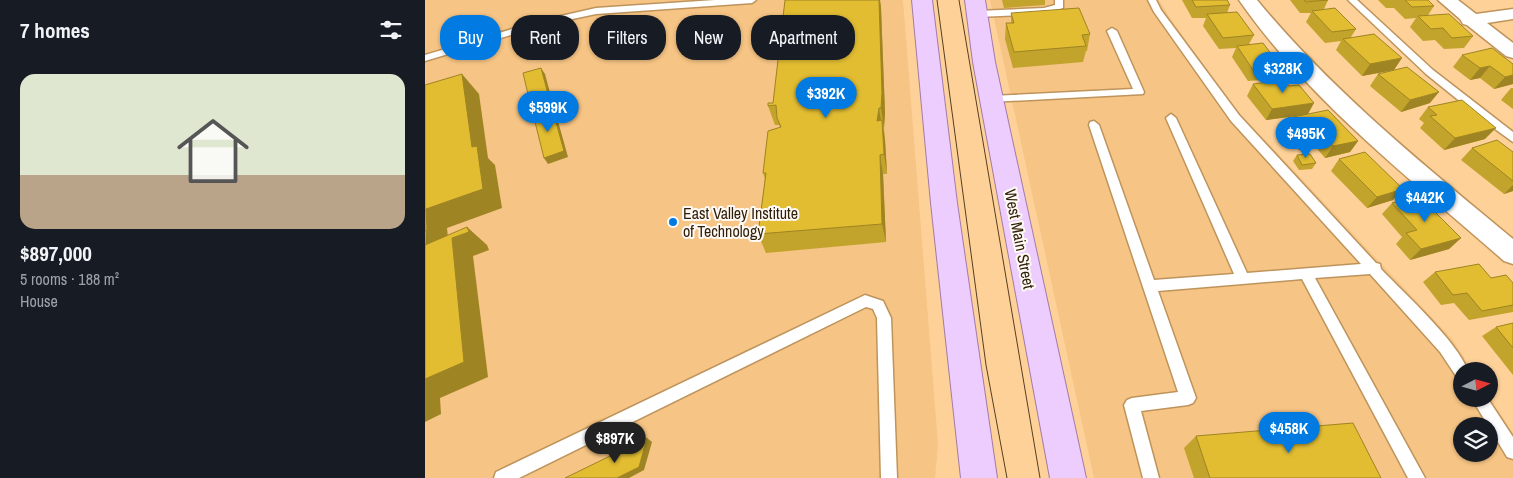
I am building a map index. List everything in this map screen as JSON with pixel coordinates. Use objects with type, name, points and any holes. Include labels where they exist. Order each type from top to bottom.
[{"type":"main road","points":[[922,0],[944,203],[979,478]]},
{"type":"main road","name":"West Main Street","points":[[976,7],[991,99],[1068,478]]},
{"type":"street","points":[[1249,0],[1307,70],[1355,116],[1513,254]]},
{"type":"street","points":[[1447,0],[1469,20],[1513,52]]},
{"type":"street","points":[[1469,20],[1513,14]]},
{"type":"lane","points":[[425,58],[541,23],[595,11],[752,0]]},
{"type":"lane","points":[[976,7],[1045,11],[1060,6],[1059,0]]},
{"type":"lane","points":[[1152,0],[1157,10],[1235,118],[1375,268],[1445,347],[1455,362]]},
{"type":"lane","points":[[1352,0],[1393,42],[1469,105],[1513,138]]},
{"type":"lane","points":[[991,99],[1139,92],[1112,31]]},
{"type":"lane","points":[[1171,118],[1243,279]]},
{"type":"lane","points":[[1094,125],[1189,398],[1132,405],[1151,478]]},
{"type":"lane","points":[[1150,286],[1375,268]]},
{"type":"lane","points":[[1306,274],[1417,478]]},
{"type":"lane","points":[[502,478],[865,301],[878,304],[884,318],[889,478]]},
{"type":"lane","points":[[1485,408],[1513,451]]},
{"type":"shaded area","name":"East Valley Institute of Technology","points":[[425,0],[903,0],[938,444],[935,478],[425,478]]},
{"type":"shaded area","points":[[990,0],[1159,0],[1233,106],[1452,339],[1467,362],[1453,362],[1453,408],[1497,408],[1513,433],[1513,478],[1094,478]]},
{"type":"building","points":[[785,0],[879,0],[882,93],[881,108],[879,108],[877,121],[882,120],[884,154],[880,155],[882,224],[758,234],[766,173],[763,173],[768,131],[781,127],[777,118],[776,105],[768,106],[768,103],[773,103],[778,60],[855,60],[855,15],[783,15]]},
{"type":"building","points":[[1192,0],[1227,0],[1230,5],[1196,7]]},
{"type":"building","points":[[1304,0],[1328,0],[1306,2]]},
{"type":"building","points":[[1405,0],[1428,0],[1434,6],[1412,7]]},
{"type":"building","points":[[1079,8],[1090,34],[1082,35],[1086,46],[1014,52],[1006,23],[1014,23],[1011,13]]},
{"type":"building","points":[[1335,8],[1356,29],[1332,32],[1312,11]]},
{"type":"building","points":[[1237,12],[1254,35],[1223,38],[1207,14]]},
{"type":"building","points":[[1449,14],[1473,36],[1452,38],[1443,28],[1431,29],[1418,16]]},
{"type":"building","points":[[1374,34],[1402,58],[1370,64],[1343,39]]},
{"type":"building","points":[[1263,43],[1281,67],[1253,70],[1237,46]]},
{"type":"building","points":[[1492,48],[1513,64],[1513,75],[1505,77],[1490,66],[1480,68],[1462,55]]},
{"type":"building","points":[[1407,67],[1439,92],[1410,100],[1378,74]]},
{"type":"building","points":[[541,68],[551,105],[532,111],[523,73]]},
{"type":"building","points":[[462,74],[472,147],[477,146],[483,189],[426,209],[427,230],[425,231],[425,85]]},
{"type":"building","points":[[1284,80],[1289,86],[1299,85],[1314,103],[1272,109],[1253,84]]},
{"type":"building","points":[[1462,100],[1496,128],[1455,138],[1430,116],[1437,115],[1428,107]]},
{"type":"building","points":[[552,108],[564,151],[544,158],[533,114]]},
{"type":"building","points":[[1328,110],[1358,141],[1333,146],[1322,135],[1306,138],[1288,118]]},
{"type":"building","points":[[1497,140],[1513,152],[1513,181],[1472,148]]},
{"type":"building","points":[[1365,152],[1403,189],[1377,197],[1339,159]]},
{"type":"building","points":[[1310,154],[1316,163],[1302,165],[1297,155]]},
{"type":"building","points":[[1419,196],[1461,238],[1421,249],[1406,233],[1417,230],[1392,203]]},
{"type":"building","points":[[467,227],[469,232],[452,238],[464,362],[425,379],[425,245]]},
{"type":"building","points":[[1479,264],[1491,278],[1506,275],[1513,283],[1513,305],[1482,311],[1467,293],[1453,295],[1435,272]]},
{"type":"building","points":[[1513,323],[1513,348],[1496,327]]},
{"type":"building","points":[[1353,423],[1381,478],[1210,478],[1196,436]]},
{"type":"building","points":[[647,438],[639,467],[617,478],[565,478]]},
{"type":"tram line","points":[[937,0],[986,365],[1007,478]]},
{"type":"tram line","points":[[959,0],[1040,478]]},
{"type":"place","name":"East Valley Institute of Technology","points":[[673,222]]}]
